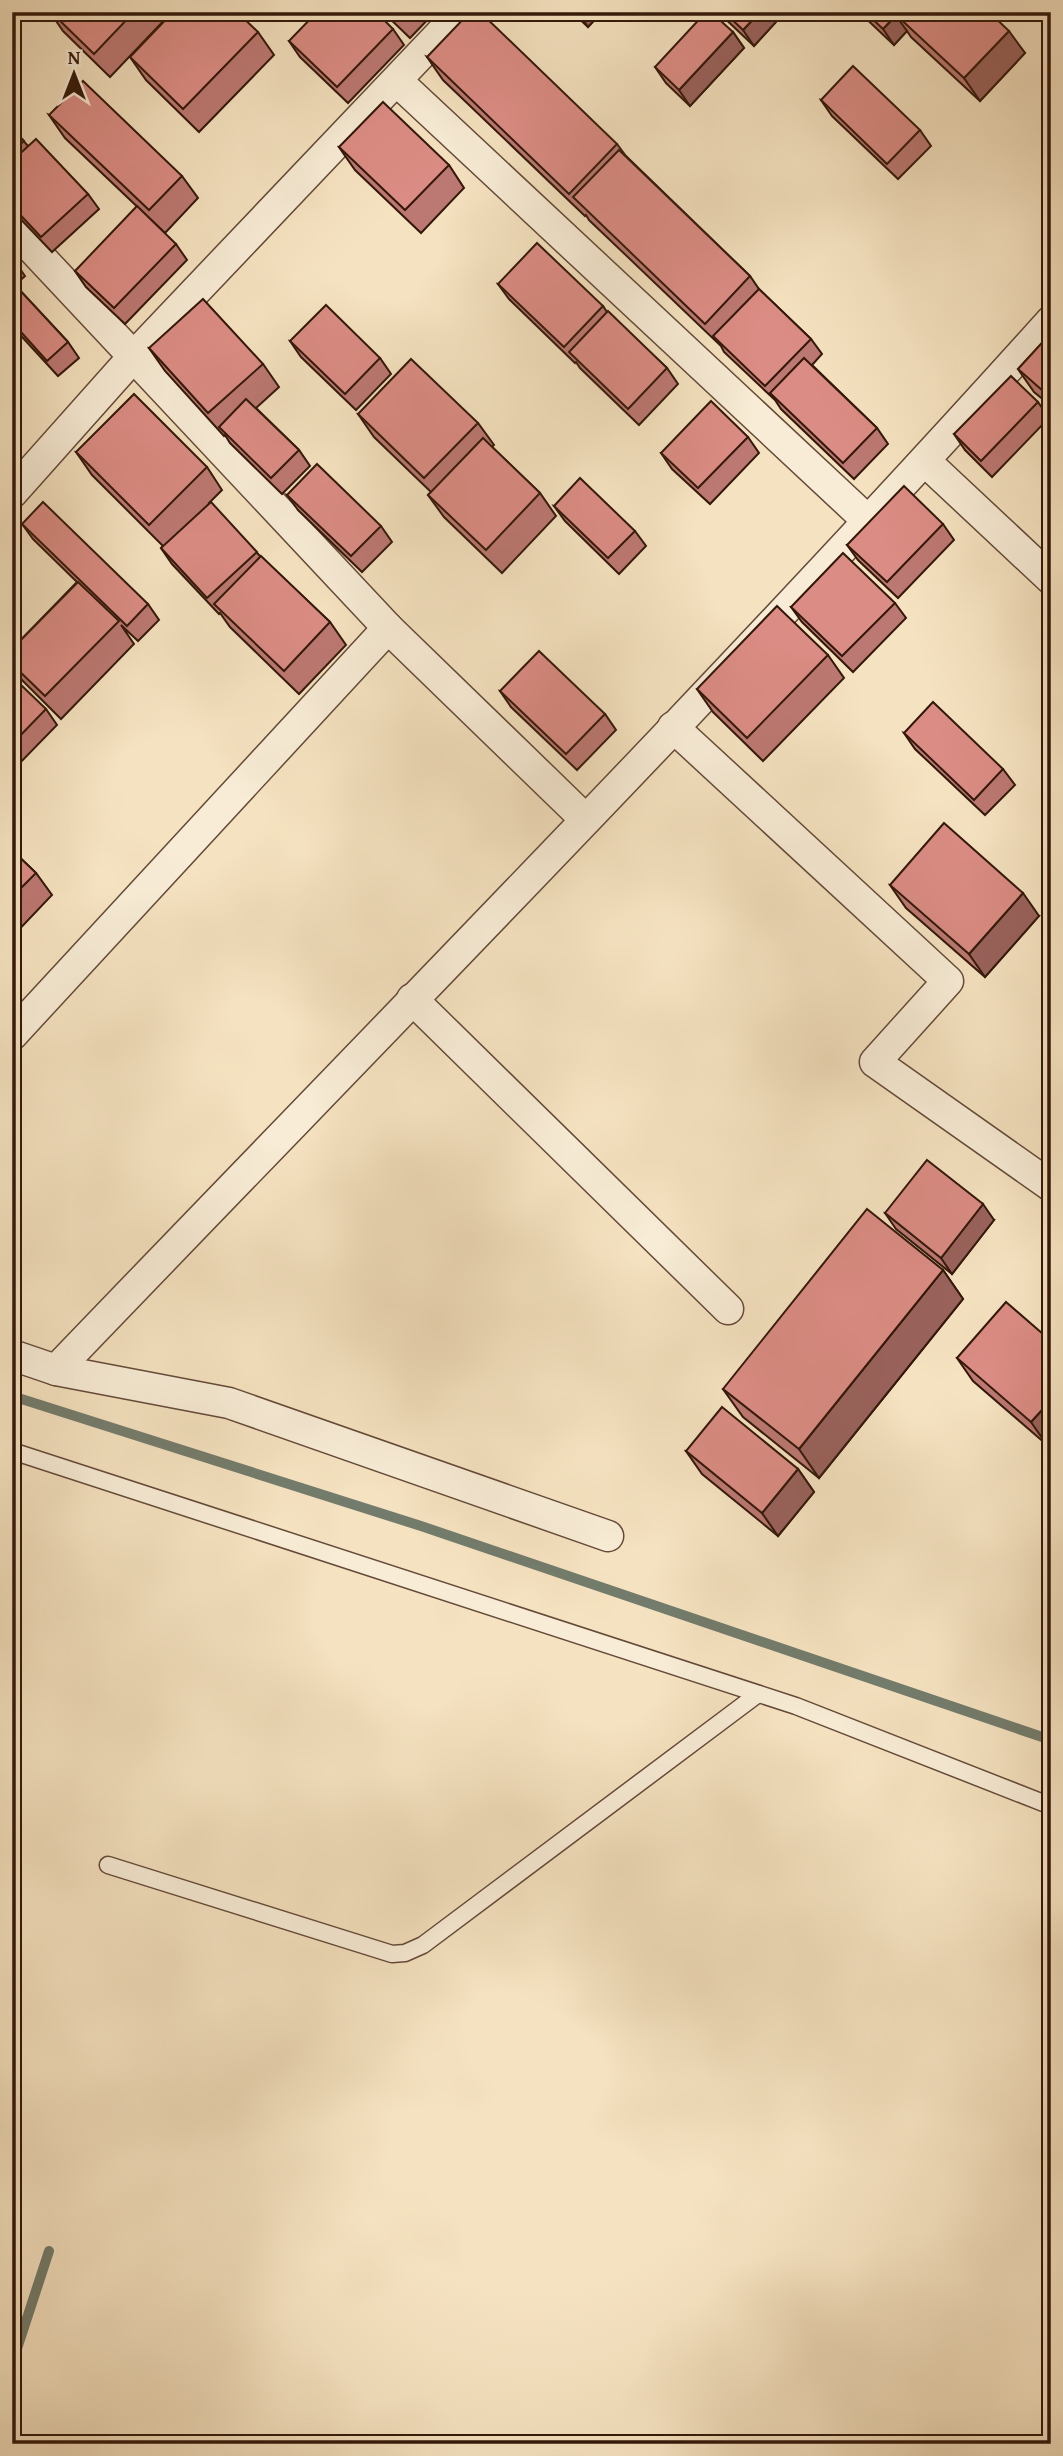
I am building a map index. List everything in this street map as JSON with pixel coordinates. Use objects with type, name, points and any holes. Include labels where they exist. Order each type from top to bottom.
[{"type":"street","points":[[12,493],[134,356],[461,12]]},
{"type":"street","points":[[397,81],[867,520]]},
{"type":"street","points":[[12,228],[388,628],[585,819]]},
{"type":"street","points":[[56,1370],[673,727],[925,461],[1051,321]]},
{"type":"street","points":[[925,461],[1051,579]]},
{"type":"street","points":[[12,1035],[388,628]]},
{"type":"street","points":[[673,727],[948,981],[875,1062],[1051,1186]]},
{"type":"street","points":[[412,999],[728,1310]]},
{"type":"street","points":[[12,1355],[56,1370],[229,1404],[608,1536]]},
{"type":"lane","points":[[12,1451],[796,1706],[1051,1806]]},
{"type":"lane","points":[[108,1865],[392,1954],[405,1953],[423,1945],[758,1694]]},
{"type":"building","points":[[51,12],[134,12],[94,54]]},
{"type":"building","points":[[173,12],[237,12],[258,32],[183,109],[130,57]]},
{"type":"building","points":[[317,12],[376,12],[393,29],[337,87],[289,41]]},
{"type":"building","points":[[470,12],[480,12],[617,144],[569,194],[427,57]]},
{"type":"building","points":[[706,12],[711,12],[733,32],[679,90],[655,67]]},
{"type":"building","points":[[724,12],[760,12],[743,30]]},
{"type":"building","points":[[865,12],[897,12],[883,29]]},
{"type":"building","points":[[989,12],[1009,31],[964,78],[895,14]]},
{"type":"building","points":[[853,66],[920,130],[887,164],[821,100]]},
{"type":"building","points":[[83,81],[182,176],[149,210],[49,115]]},
{"type":"building","points":[[383,102],[449,165],[405,210],[339,147]]},
{"type":"building","points":[[12,128],[24,141],[12,152]]},
{"type":"building","points":[[36,139],[88,194],[41,237],[12,206],[12,161]]},
{"type":"building","points":[[619,150],[750,276],[705,324],[573,197]]},
{"type":"building","points":[[137,206],[176,244],[114,308],[75,271]]},
{"type":"building","points":[[537,243],[603,306],[564,347],[498,284]]},
{"type":"building","points":[[15,285],[68,342],[47,361],[12,322],[12,287]]},
{"type":"building","points":[[759,289],[811,339],[765,386],[713,336]]},
{"type":"building","points":[[203,299],[263,364],[208,413],[149,348]]},
{"type":"building","points":[[326,305],[380,358],[345,394],[290,341]]},
{"type":"building","points":[[608,311],[667,368],[628,409],[569,352]]},
{"type":"building","points":[[1051,333],[1051,398],[1018,369]]},
{"type":"building","points":[[804,358],[877,428],[843,463],[770,393]]},
{"type":"building","points":[[411,359],[478,423],[424,478],[358,414]]},
{"type":"building","points":[[1011,376],[1038,402],[981,461],[954,434]]},
{"type":"building","points":[[134,394],[207,467],[149,525],[76,452]]},
{"type":"building","points":[[246,399],[299,450],[271,478],[219,427]]},
{"type":"building","points":[[711,401],[748,437],[698,488],[661,453]]},
{"type":"building","points":[[483,438],[540,493],[486,550],[428,495]]},
{"type":"building","points":[[317,464],[381,526],[351,556],[287,495]]},
{"type":"building","points":[[580,478],[635,531],[608,558],[554,506]]},
{"type":"building","points":[[904,486],[943,524],[887,582],[847,545]]},
{"type":"building","points":[[43,502],[148,604],[127,626],[22,524]]},
{"type":"building","points":[[211,502],[257,552],[207,598],[161,548]]},
{"type":"building","points":[[843,553],[895,603],[842,656],[791,607]]},
{"type":"building","points":[[261,556],[330,622],[284,671],[214,604]]},
{"type":"building","points":[[78,582],[119,621],[45,696],[12,664],[12,649]]},
{"type":"building","points":[[777,606],[828,655],[747,738],[697,689]]},
{"type":"building","points":[[539,651],[605,714],[566,754],[500,691]]},
{"type":"building","points":[[20,684],[46,709],[12,744],[12,691]]},
{"type":"building","points":[[933,702],[1003,769],[974,800],[904,733]]},
{"type":"building","points":[[944,823],[1023,893],[969,954],[890,885]]},
{"type":"building","points":[[12,850],[36,873],[12,897]]},
{"type":"building","points":[[927,1160],[983,1204],[941,1258],[885,1213]]},
{"type":"building","points":[[867,1209],[943,1270],[799,1449],[723,1389]]},
{"type":"building","points":[[1006,1302],[1051,1341],[1051,1400],[1031,1422],[957,1358]]},
{"type":"building","points":[[722,1407],[798,1469],[762,1513],[686,1451]]},
{"type":"waterway","points":[[12,1396],[421,1526],[1051,1740]]},
{"type":"waterway","points":[[12,2364],[49,2251]]}]
